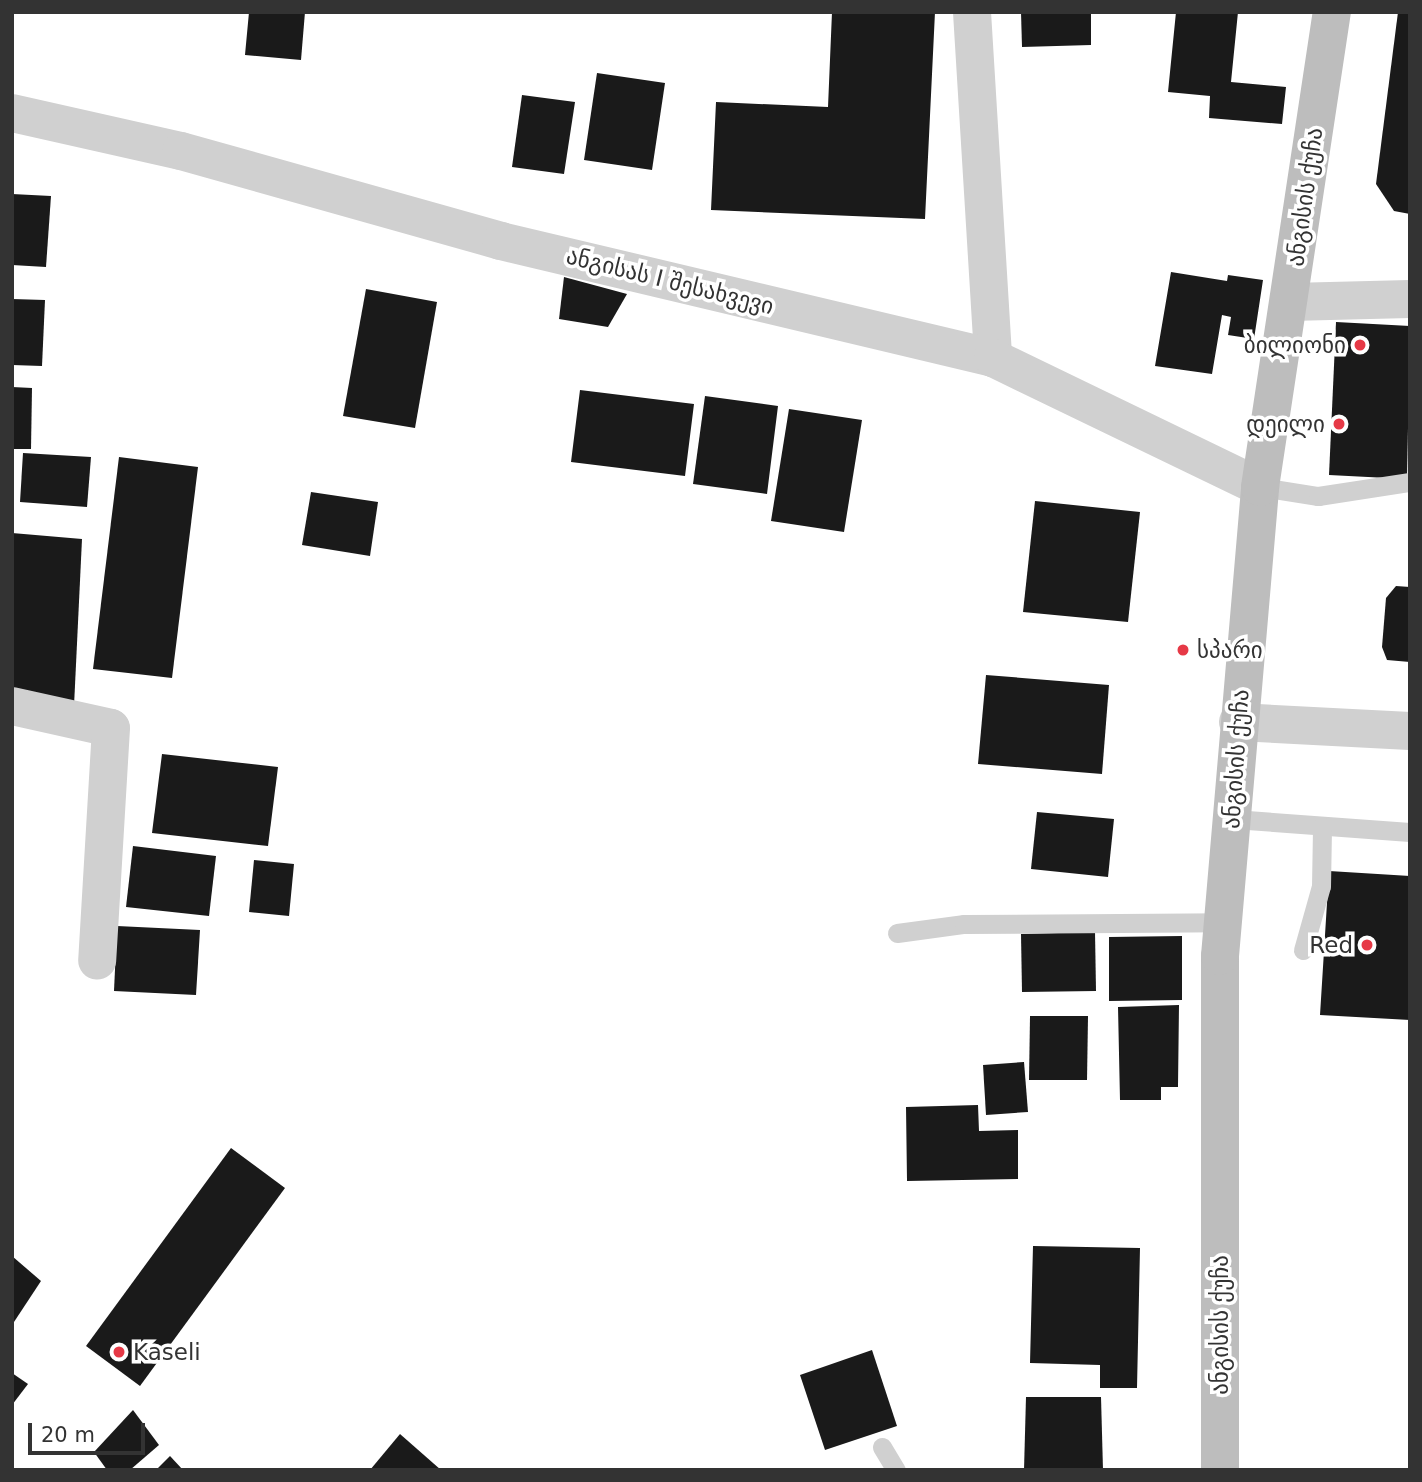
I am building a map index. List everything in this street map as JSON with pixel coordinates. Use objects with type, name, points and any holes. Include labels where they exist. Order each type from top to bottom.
[{"type":"street","points":[[972,12],[993,358]]},
{"type":"street","name":"ანგისის ქუჩა","points":[[1225,1467],[1223,922],[1260,487],[1332,12]]},
{"type":"street","name":"ანგისას I შესახვევი","points":[[12,113],[194,154],[500,241],[993,358],[1260,487]]},
{"type":"street","points":[[1290,302],[1410,299]]},
{"type":"street","points":[[12,706],[111,727],[97,961]]},
{"type":"street","points":[[1238,722],[1410,731]]},
{"type":"lane","points":[[1260,487],[1318,496],[1410,482]]},
{"type":"lane","points":[[1233,819],[1410,832]]},
{"type":"lane","points":[[1303,950],[1321,886],[1322,826]]},
{"type":"lane","points":[[897,933],[964,924],[1223,922]]},
{"type":"lane","points":[[882,1447],[896,1470]]},
{"type":"building","points":[[249,12],[305,12],[301,60],[245,55]]},
{"type":"building","points":[[832,12],[935,12],[925,219],[711,210],[716,102],[828,107]]},
{"type":"building","points":[[1021,12],[1091,12],[1091,45],[1022,47]]},
{"type":"building","points":[[1176,12],[1238,12],[1231,82],[1286,87],[1282,124],[1209,118],[1210,96],[1168,92]]},
{"type":"building","points":[[1398,12],[1410,12],[1410,214],[1394,211],[1376,184]]},
{"type":"building","points":[[597,73],[665,83],[652,170],[584,160]]},
{"type":"building","points":[[522,95],[575,102],[564,174],[512,167]]},
{"type":"building","points":[[12,194],[51,196],[46,267],[12,265]]},
{"type":"building","points":[[1171,272],[1227,281],[1228,275],[1263,280],[1254,339],[1228,335],[1231,317],[1222,315],[1212,374],[1155,366]]},
{"type":"building","points":[[564,277],[627,294],[608,327],[559,319]]},
{"type":"building","points":[[366,289],[437,302],[415,428],[343,416]]},
{"type":"building","points":[[12,299],[45,300],[42,366],[12,365]]},
{"type":"building","points":[[1336,322],[1410,326],[1407,479],[1329,475]]},
{"type":"building","points":[[12,387],[32,388],[31,449],[12,449]]},
{"type":"building","points":[[580,390],[694,404],[685,476],[571,462]]},
{"type":"building","points":[[705,396],[778,406],[767,494],[693,484]]},
{"type":"building","points":[[789,409],[862,420],[844,532],[771,521]]},
{"type":"building","points":[[23,453],[91,457],[87,507],[20,502]]},
{"type":"building","points":[[119,457],[198,467],[172,678],[93,669]]},
{"type":"building","points":[[311,492],[378,502],[370,556],[302,545]]},
{"type":"building","points":[[1035,501],[1140,512],[1128,622],[1023,612]]},
{"type":"building","points":[[12,533],[82,539],[74,706],[12,693]]},
{"type":"building","points":[[1396,586],[1410,587],[1410,662],[1387,660],[1382,647],[1386,598]]},
{"type":"building","points":[[986,675],[1109,685],[1102,774],[978,764]]},
{"type":"building","points":[[162,754],[278,767],[268,846],[152,833]]},
{"type":"building","points":[[1037,812],[1114,819],[1108,877],[1031,869]]},
{"type":"building","points":[[133,846],[216,856],[209,916],[126,907]]},
{"type":"building","points":[[254,860],[294,864],[289,916],[249,912]]},
{"type":"building","name":"Red","points":[[1329,871],[1410,876],[1410,1020],[1320,1015]]},
{"type":"building","points":[[117,926],[200,930],[196,995],[114,991]]},
{"type":"building","points":[[1095,932],[1096,991],[1022,992],[1021,934]]},
{"type":"building","points":[[1182,936],[1182,1000],[1109,1001],[1109,937]]},
{"type":"building","points":[[1179,1005],[1178,1087],[1161,1087],[1161,1100],[1120,1100],[1118,1007]]},
{"type":"building","points":[[1030,1016],[1088,1016],[1087,1080],[1029,1080]]},
{"type":"building","points":[[1024,1062],[1028,1112],[986,1115],[983,1065]]},
{"type":"building","points":[[978,1105],[979,1131],[1018,1130],[1018,1179],[907,1181],[906,1107]]},
{"type":"building","points":[[231,1148],[285,1188],[140,1386],[86,1346]]},
{"type":"building","points":[[1033,1246],[1140,1248],[1137,1388],[1100,1388],[1100,1365],[1030,1363]]},
{"type":"building","points":[[12,1256],[41,1281],[12,1325]]},
{"type":"building","points":[[872,1350],[897,1426],[825,1450],[800,1375]]},
{"type":"building","points":[[12,1373],[28,1384],[12,1405]]},
{"type":"building","points":[[1026,1397],[1101,1397],[1103,1470],[1024,1470]]},
{"type":"building","points":[[133,1410],[159,1445],[130,1470],[107,1470],[94,1452]]},
{"type":"building","points":[[400,1434],[441,1470],[370,1470]]},
{"type":"building","points":[[170,1456],[183,1470],[156,1470]]},
{"type":"place","name":"ბილიონი","points":[[1360,345]]},
{"type":"place","name":"დეილი","points":[[1339,424]]},
{"type":"place","name":"სპარი","points":[[1183,650]]},
{"type":"place","name":"Red","points":[[1367,945]]},
{"type":"place","name":"Kaseli","points":[[119,1352]]}]
